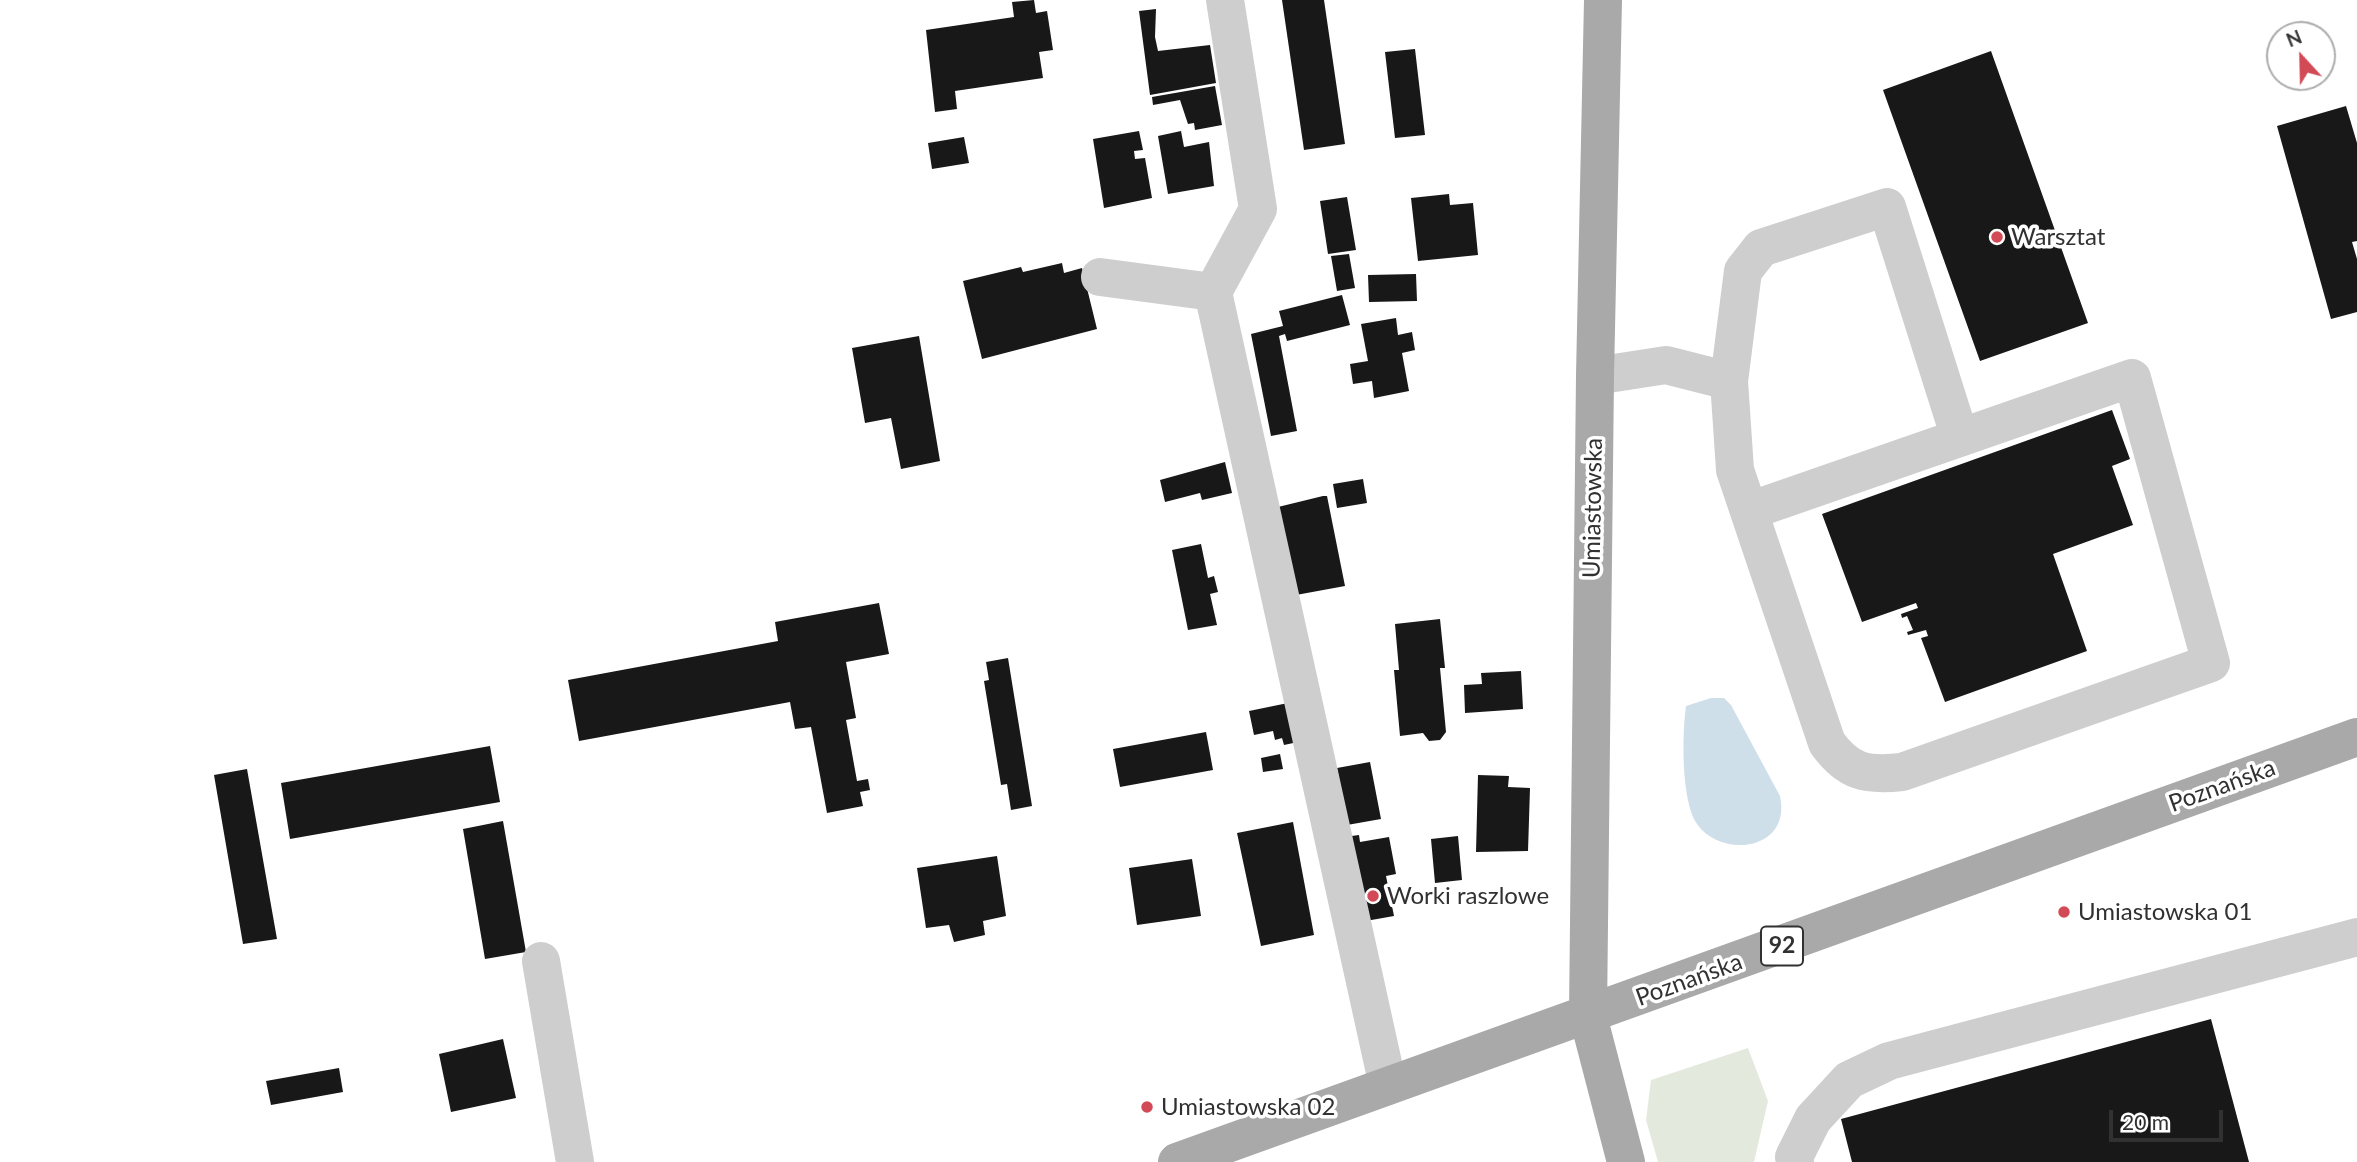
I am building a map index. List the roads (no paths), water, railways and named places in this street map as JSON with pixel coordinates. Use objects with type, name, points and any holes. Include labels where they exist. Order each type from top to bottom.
[{"type":"main road","name":"Umiastowska","points":[[1603,0],[1595,376],[1588,1016],[1626,1162]]},
{"type":"main road","name":"Poznańska","points":[[1178,1162],[2357,737]]},
{"type":"street","points":[[1225,0],[1258,209],[1213,292],[1388,1086]]},
{"type":"street","points":[[1749,511],[1960,438],[2132,378],[2211,663],[1902,772],[1862,772],[1842,763],[1827,743],[1735,470],[1729,381],[1743,271],[1761,248],[1887,207],[1960,438]]},
{"type":"street","points":[[1100,277],[1213,292]]},
{"type":"street","points":[[1595,376],[1667,365],[1729,381]]},
{"type":"street","points":[[1795,1162],[1794,1157],[1813,1119],[1849,1080],[1889,1061],[2357,937]]},
{"type":"street","points":[[541,961],[575,1162]]},
{"type":"place","name":"Warsztat","points":[[1997,237]]},
{"type":"place","name":"Worki raszlowe","points":[[1373,896]]},
{"type":"place","name":"Umiastowska 01","points":[[2064,912]]},
{"type":"place","name":"Umiastowska 02","points":[[1147,1107]]}]
